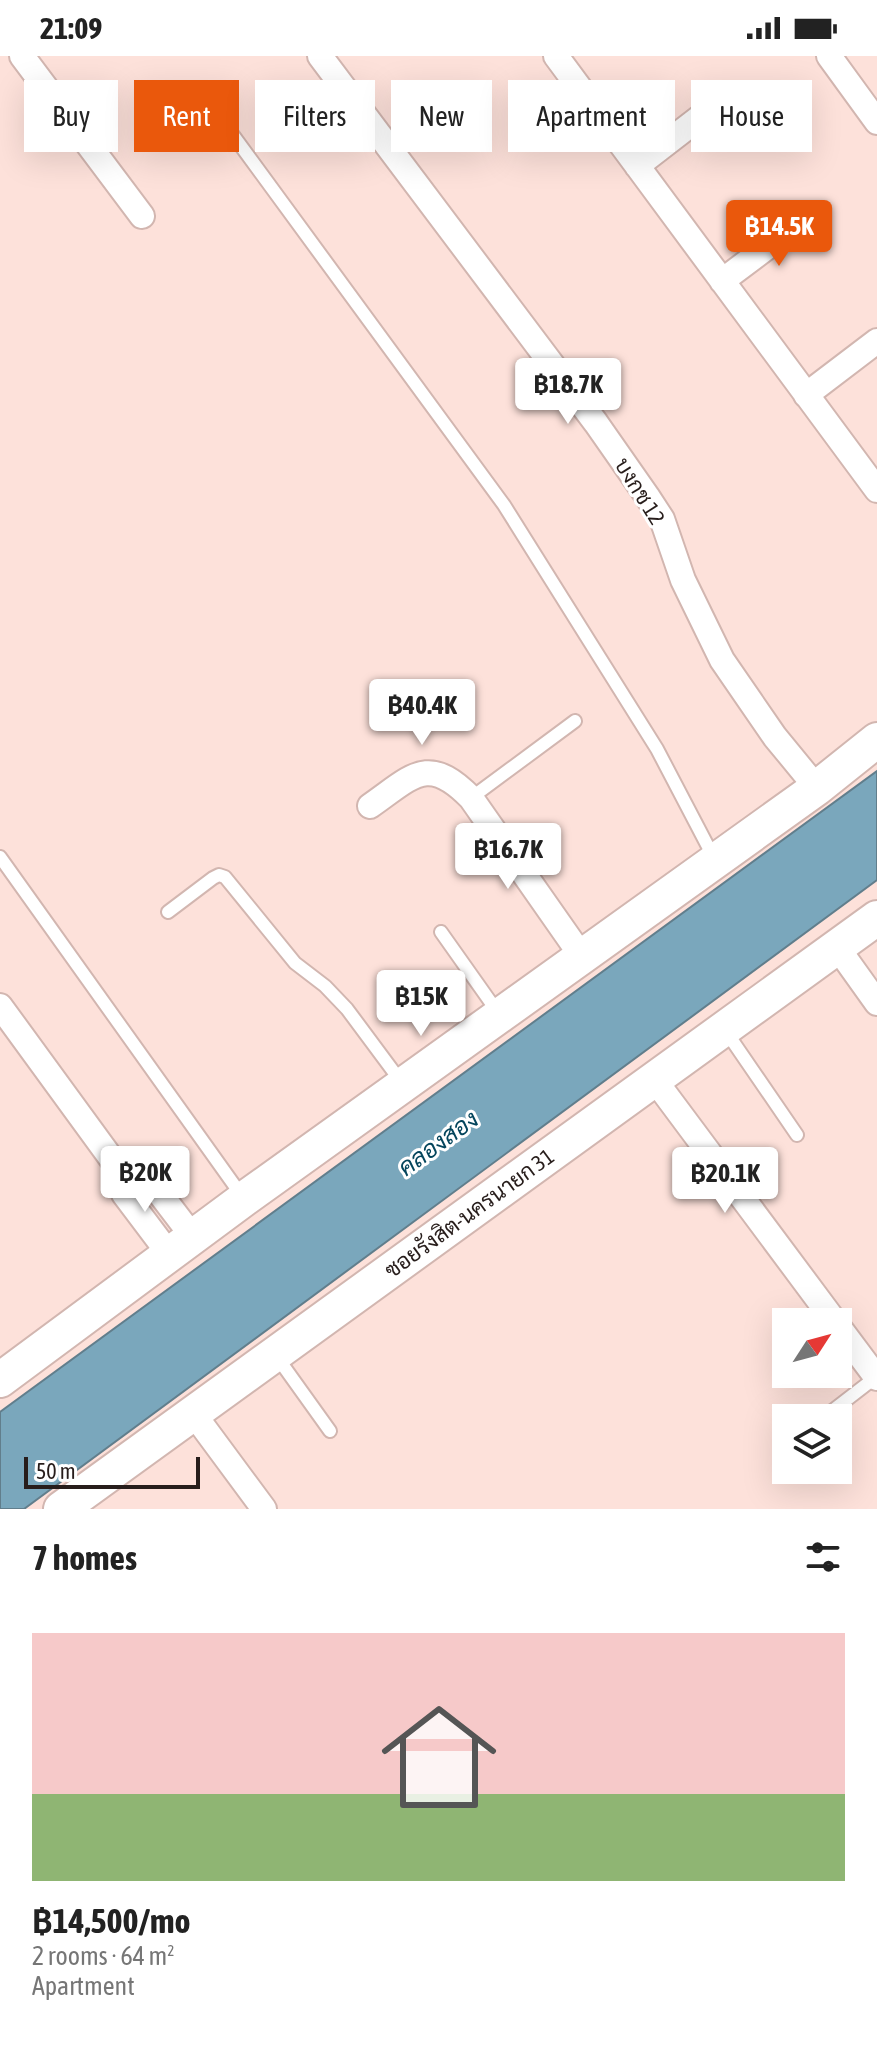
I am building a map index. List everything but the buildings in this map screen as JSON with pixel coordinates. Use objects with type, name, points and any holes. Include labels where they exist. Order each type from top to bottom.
[{"type":"street","points":[[22,56],[142,216]]},
{"type":"street","name":"บงกช 12","points":[[320,56],[596,423],[647,496],[662,519],[683,580],[722,660],[775,737],[817,788]]},
{"type":"street","points":[[556,56],[877,490]]},
{"type":"street","points":[[829,56],[877,122]]},
{"type":"street","points":[[637,166],[691,124]]},
{"type":"street","points":[[722,281],[807,217]]},
{"type":"street","points":[[806,395],[877,341]]},
{"type":"street","points":[[1,1377],[817,788],[877,740]]},
{"type":"street","points":[[370,806],[424,771],[440,773],[456,782],[471,798],[583,958]]},
{"type":"street","name":"ซอยรังสิต-นครนายก 31","points":[[61,1509],[877,918]]},
{"type":"street","points":[[837,947],[877,1003]]},
{"type":"street","points":[[0,1006],[116,1165],[145,1174],[181,1246]]},
{"type":"street","points":[[654,1079],[821,1308]]},
{"type":"street","points":[[852,1348],[876,1378]]},
{"type":"street","points":[[193,1413],[264,1509]]},
{"type":"lane","points":[[239,143],[504,505],[657,749],[716,861]]},
{"type":"lane","points":[[471,798],[575,721]]},
{"type":"lane","points":[[0,857],[244,1199]]},
{"type":"lane","points":[[168,912],[213,878],[219,875],[225,877],[295,963],[325,986],[347,1009],[403,1086]]},
{"type":"lane","points":[[441,932],[501,1016]]},
{"type":"lane","points":[[723,1027],[797,1135]]},
{"type":"lane","points":[[275,1354],[330,1431]]},
{"type":"lane","points":[[842,1404],[876,1378]]},
{"type":"water","name":"คลองสอง","points":[[877,771],[877,880],[24,1509],[0,1509],[0,1412]]}]
